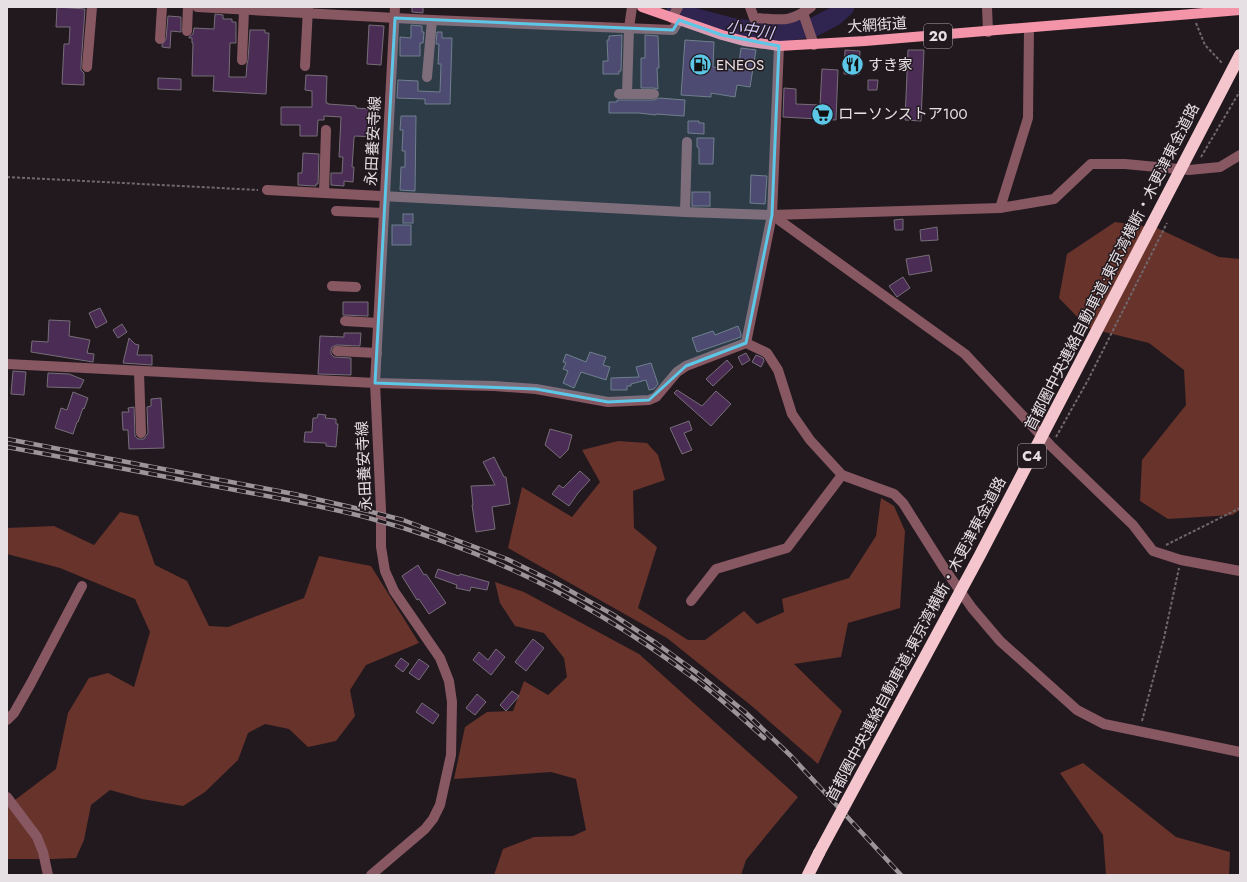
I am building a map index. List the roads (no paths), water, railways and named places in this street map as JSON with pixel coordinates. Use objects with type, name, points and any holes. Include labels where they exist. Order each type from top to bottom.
[{"type":"highway","name":"首都圏中央連絡自動車道;東京湾横断・木更津東金道路","points":[[808,875],[980,555],[1240,55]]},
{"type":"main road","name":"大網街道","points":[[642,7],[722,35],[744,41],[780,46],[814,45],[988,32],[1240,10]]},
{"type":"street","points":[[87,67],[92,7]]},
{"type":"street","points":[[160,39],[162,7]]},
{"type":"street","points":[[187,31],[188,7]]},
{"type":"street","points":[[196,7],[244,10],[308,10],[395,18],[673,30],[678,7]]},
{"type":"street","name":"永田養安寺線","points":[[371,875],[425,829],[433,819],[440,805],[451,755],[452,702],[449,681],[440,658],[394,591],[385,571],[381,547],[381,510],[375,383],[395,7]]},
{"type":"street","points":[[632,7],[624,94],[654,94]]},
{"type":"street","points":[[750,7],[754,18],[787,20],[794,18],[807,10],[814,45]]},
{"type":"street","points":[[987,7],[988,32]]},
{"type":"street","points":[[242,60],[244,10]]},
{"type":"street","points":[[305,66],[308,10]]},
{"type":"street","points":[[427,77],[432,20]]},
{"type":"street","points":[[1000,208],[1028,118],[1029,28]]},
{"type":"street","points":[[746,343],[772,215],[780,46]]},
{"type":"street","points":[[324,193],[326,130]]},
{"type":"street","points":[[685,212],[687,142]]},
{"type":"street","points":[[267,190],[685,212],[772,215],[1000,208],[1054,199],[1092,164],[1125,164],[1193,169],[1220,167],[1240,155]]},
{"type":"street","points":[[336,211],[384,213]]},
{"type":"street","points":[[772,215],[965,354],[1051,446],[1133,525],[1153,551],[1181,560],[1240,571]]},
{"type":"street","points":[[332,286],[356,287]]},
{"type":"street","points":[[344,321],[378,323]]},
{"type":"street","points":[[7,364],[375,383],[494,386],[536,389],[608,402],[649,400],[656,397],[677,372],[686,366],[746,343],[767,353],[778,370],[792,414],[810,440],[842,476],[894,494],[903,503],[944,568],[972,608],[1000,640],[1077,710],[1104,724],[1140,730],[1240,752]]},
{"type":"street","points":[[337,351],[377,353]]},
{"type":"street","points":[[139,372],[141,433]]},
{"type":"street","points":[[691,601],[716,569],[787,548],[842,476]]},
{"type":"street","points":[[7,720],[14,713],[31,683],[82,586]]},
{"type":"street","points":[[7,797],[37,837],[43,852],[48,875]]},
{"type":"waterway","name":"小中川","points":[[676,7],[689,16],[730,27],[777,34],[814,27],[835,16],[845,7]]},
{"type":"railway","points":[[7,439],[294,494],[368,511],[403,520],[507,559],[556,583],[612,614],[696,672],[745,712],[791,756],[901,875]]},
{"type":"railway","points":[[7,447],[274,497],[329,509],[365,517],[452,545],[536,581],[577,602],[655,650],[729,706],[764,738]]},
{"type":"place","name":"ENEOS","points":[[701,65]]},
{"type":"place","name":"すき家","points":[[852,65]]},
{"type":"place","name":"ローソンストア100","points":[[823,114]]}]
